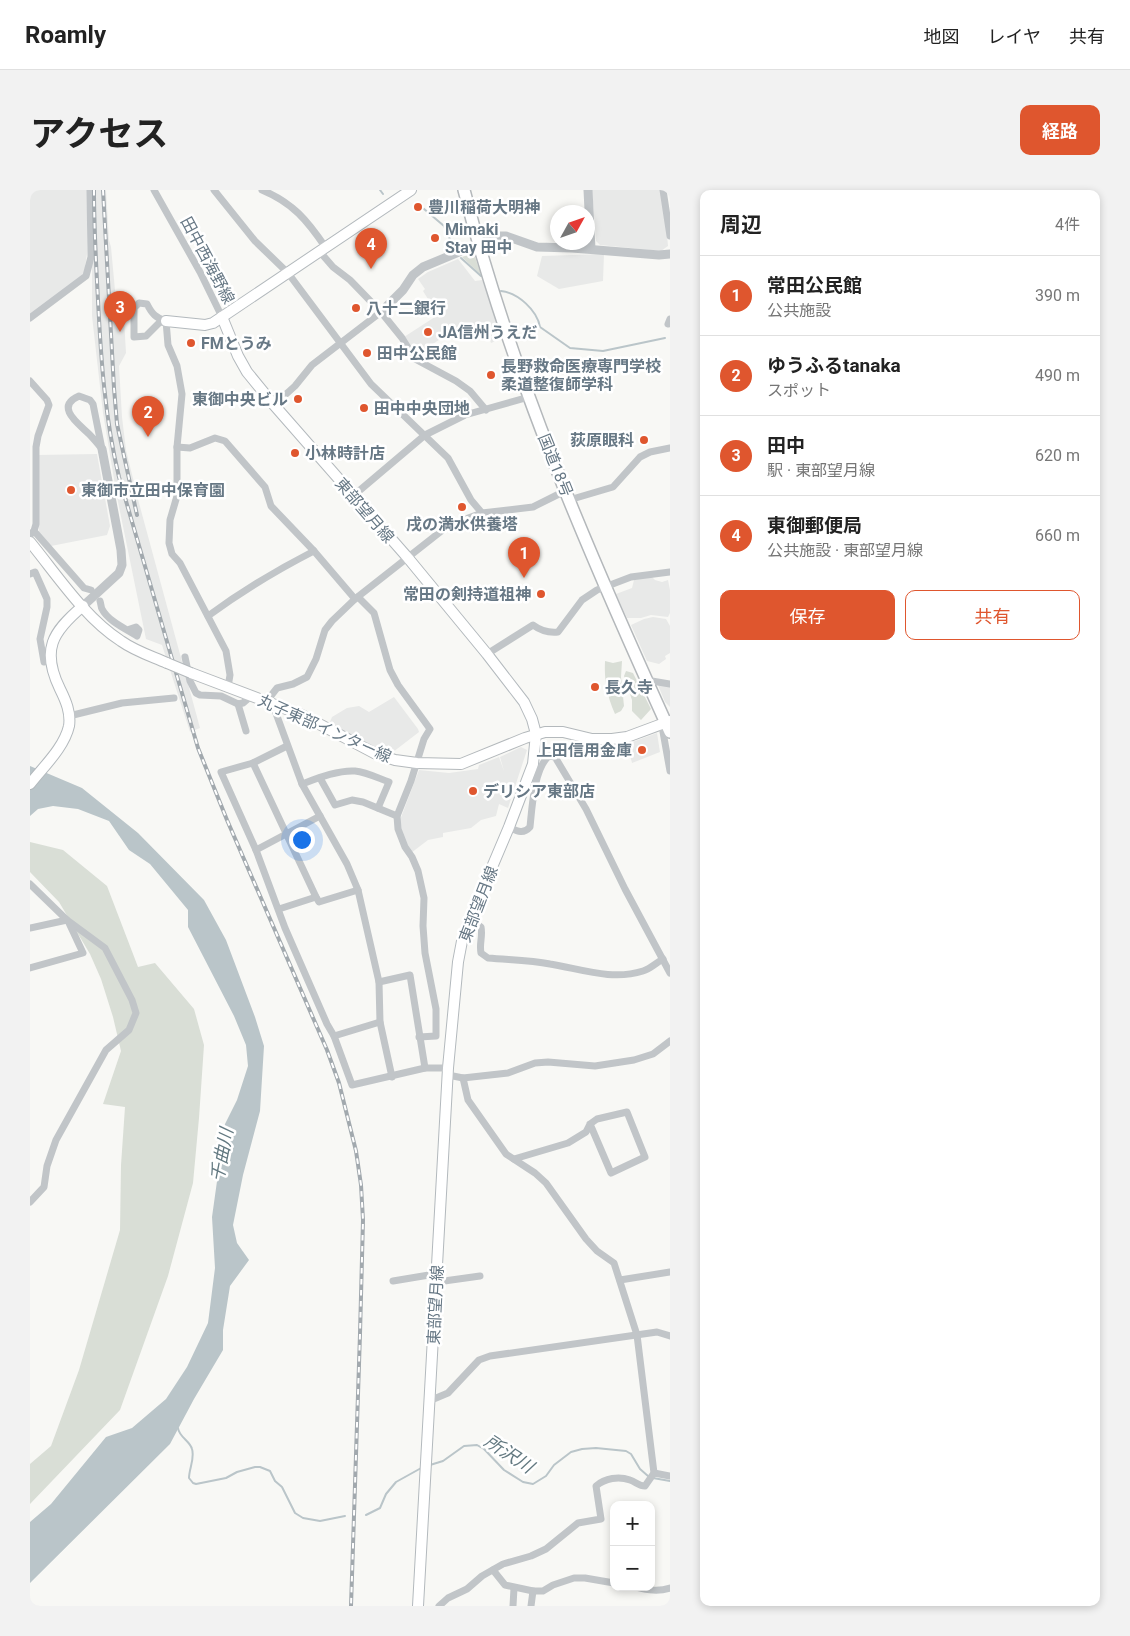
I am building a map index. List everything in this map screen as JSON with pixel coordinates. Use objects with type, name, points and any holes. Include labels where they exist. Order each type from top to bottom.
[{"type":"highway","name":"国道18号","points":[[464,190],[477,243],[529,397],[567,496],[667,727]]},
{"type":"main road","points":[[166,321],[206,325],[222,317],[410,190]]},
{"type":"main road","name":"東部望月線","points":[[222,317],[238,356],[247,372],[408,558],[487,654],[524,702],[536,734],[533,764],[470,919],[458,962],[448,1071],[418,1606]]},
{"type":"main road","name":"丸子東部インター線","points":[[30,542],[98,623],[123,643],[166,663],[302,716],[376,754],[395,760],[417,763],[461,764],[536,734],[558,732],[592,739],[612,739],[667,727]]},
{"type":"main road","points":[[30,784],[66,735],[69,716],[66,702],[53,672],[51,650],[55,636],[61,627],[83,606]]},
{"type":"street","points":[[30,318],[86,276],[91,257],[90,190]]},
{"type":"street","name":"田中西海野線","points":[[154,190],[200,272],[222,317]]},
{"type":"street","points":[[214,190],[255,241],[288,273],[371,384],[448,458],[471,500],[482,513]]},
{"type":"street","points":[[262,190],[285,202],[301,214],[333,267],[350,280],[381,312],[402,338],[415,359],[456,381],[470,391],[486,410]]},
{"type":"street","points":[[588,190],[589,205]]},
{"type":"street","points":[[664,190],[670,236]]},
{"type":"street","points":[[274,405],[295,386],[312,364],[381,312],[403,290],[413,275],[423,267],[477,243],[501,236],[537,247],[550,247]]},
{"type":"street","points":[[595,249],[659,255],[670,254]]},
{"type":"street","points":[[139,303],[147,304],[153,315],[166,321],[159,323],[146,336],[134,337],[134,308],[139,303]]},
{"type":"street","points":[[166,321],[168,345],[177,366],[182,394],[177,447],[177,496],[170,520],[170,549],[180,562],[226,651],[230,675],[228,687]]},
{"type":"street","points":[[30,381],[49,404],[36,447],[36,524],[32,533],[84,588],[91,590]]},
{"type":"street","points":[[83,606],[117,576],[122,565],[121,550],[102,449],[96,435],[95,409],[90,400],[79,396],[73,399],[69,405],[70,415],[96,435]]},
{"type":"street","points":[[353,496],[425,436],[465,415],[529,397]]},
{"type":"street","points":[[177,447],[190,448],[215,438],[225,441],[265,487],[271,506],[357,598],[374,613],[388,661],[398,685],[430,729],[424,739],[397,816],[398,829],[405,848],[412,857],[418,871],[424,898],[423,926],[425,953],[436,1009],[436,1036],[419,1037]]},
{"type":"street","points":[[392,1077],[380,1022],[379,982],[358,890],[347,864],[302,784],[270,697],[280,686],[293,684],[307,677],[316,659],[324,630],[357,598],[449,525],[482,513],[533,507],[567,496],[613,487],[640,458],[650,452],[670,448]]},
{"type":"street","points":[[208,616],[268,575],[314,551]]},
{"type":"street","points":[[30,574],[35,572],[47,599],[40,639],[44,662]]},
{"type":"street","points":[[487,654],[533,625],[547,632],[558,632],[582,600],[597,590],[631,577],[670,572]]},
{"type":"street","points":[[100,601],[101,608],[106,614],[127,630]]},
{"type":"street","points":[[185,657],[190,681],[196,693],[200,695],[221,696],[238,704],[243,703],[251,696]]},
{"type":"street","points":[[646,680],[670,684]]},
{"type":"street","points":[[69,716],[122,703],[174,698]]},
{"type":"street","points":[[238,704],[246,731]]},
{"type":"street","points":[[667,727],[670,770]]},
{"type":"street","points":[[287,746],[253,763],[221,772],[256,850],[285,928],[334,1036],[352,1085],[424,1068],[448,1071],[463,1078],[508,1073],[535,1063],[548,1062],[595,1066],[634,1060],[653,1054],[670,1041]]},
{"type":"street","points":[[509,827],[522,832],[530,827],[536,784],[543,763],[549,756],[553,756],[586,809],[625,889],[670,973]]},
{"type":"street","points":[[253,763],[319,902],[358,890]]},
{"type":"street","points":[[302,784],[320,778],[356,771],[389,782],[378,808]]},
{"type":"street","points":[[320,778],[335,805],[352,800],[363,802],[397,816]]},
{"type":"street","points":[[256,850],[320,816]]},
{"type":"street","points":[[30,884],[68,920],[105,948],[132,1000],[136,1013],[129,1030],[106,1050],[101,1058],[56,1140],[47,1166],[44,1187],[30,1202]]},
{"type":"street","points":[[279,909],[316,897]]},
{"type":"street","points":[[470,919],[481,927],[482,935],[479,944],[481,952],[488,958],[550,964],[587,973],[607,974],[631,974],[644,971],[663,959]]},
{"type":"street","points":[[30,928],[68,920]]},
{"type":"street","points":[[30,968],[83,953],[68,920]]},
{"type":"street","points":[[379,982],[410,975],[424,1068]]},
{"type":"street","points":[[334,1036],[380,1022]]},
{"type":"street","points":[[439,1606],[448,1598],[503,1564],[531,1556],[546,1549],[578,1523],[601,1519],[596,1486],[598,1484],[615,1478],[629,1480],[640,1486],[645,1486],[654,1473],[637,1335],[614,1263],[597,1251],[586,1239],[546,1183],[535,1173],[506,1154],[468,1100],[463,1078]]},
{"type":"street","points":[[514,1159],[568,1143],[586,1132],[590,1124],[597,1119],[626,1112],[645,1157],[611,1173],[590,1124]]},
{"type":"street","points":[[620,1280],[670,1272]]},
{"type":"street","points":[[393,1281],[429,1275],[437,1279],[480,1276]]},
{"type":"street","points":[[429,1401],[448,1393],[479,1360],[490,1356],[657,1332],[670,1336]]},
{"type":"street","points":[[654,1473],[670,1476]]},
{"type":"street","points":[[493,1570],[505,1585],[533,1591],[543,1591],[553,1585],[574,1578],[610,1581]]},
{"type":"street","points":[[513,1606],[514,1588]]},
{"type":"street","points":[[655,1590],[670,1588]]},
{"type":"street","points":[[532,1606],[533,1591]]},
{"type":"shaded area","points":[[30,190],[87,190],[87,254],[84,274],[30,315]]},
{"type":"shaded area","points":[[92,190],[106,190],[109,240],[117,312],[124,319],[126,353],[119,366],[126,450],[200,728],[190,732],[162,645],[146,639],[117,497],[103,413],[92,316]]},
{"type":"shaded area","points":[[592,190],[663,190],[668,246],[661,251],[600,245],[596,241],[595,205],[593,205]]},
{"type":"shaded area","points":[[474,254],[481,275],[462,257]]},
{"type":"shaded area","points":[[604,254],[603,281],[559,289],[537,276],[542,256]]},
{"type":"shaded area","points":[[458,259],[475,281],[482,280],[498,321],[498,340],[491,343],[489,337],[475,341],[471,329],[456,328],[417,355],[404,337],[438,315],[418,279],[428,272]]},
{"type":"shaded area","name":"東御市立田中保育園","points":[[97,454],[110,526],[107,535],[51,546],[39,532],[37,455]]},
{"type":"shaded area","points":[[651,576],[655,580],[662,582],[668,580],[670,613],[668,617],[651,615],[641,618],[627,618],[616,594],[632,588],[634,580]]},
{"type":"shaded area","points":[[653,617],[666,619],[670,626],[670,653],[659,664],[647,661],[631,625]]},
{"type":"shaded area","points":[[605,661],[613,663],[622,661],[621,677],[624,706],[621,711],[615,714],[607,688]]},
{"type":"shaded area","points":[[626,671],[633,673],[651,709],[641,720],[632,711],[632,700],[624,676]]},
{"type":"shaded area","points":[[658,685],[670,686],[670,707],[665,702]]},
{"type":"shaded area","points":[[394,697],[419,732],[393,752],[384,752],[329,724],[332,717],[347,708],[359,706],[369,712]]},
{"type":"shaded area","points":[[657,733],[660,752],[632,763],[627,744]]},
{"type":"shaded area","points":[[521,747],[527,750],[508,808],[499,804],[496,816],[481,820],[471,828],[443,833],[443,837],[428,840],[411,853],[401,829],[400,820],[419,770],[449,773],[478,769],[479,765],[499,757],[504,771],[500,757]]},
{"type":"shaded area","points":[[30,842],[63,850],[107,886],[138,967],[155,963],[194,1009],[204,1045],[193,1183],[168,1276],[120,1410],[30,1504],[30,1464],[51,1446],[79,1370],[120,1230],[121,1165],[125,1107],[103,1104],[121,1051],[101,979],[90,954],[59,902],[30,872]]},
{"type":"water","name":"千曲川","points":[[30,766],[82,788],[138,833],[204,900],[226,940],[264,1046],[260,1111],[243,1175],[233,1225],[237,1243],[249,1260],[230,1286],[223,1330],[223,1350],[170,1444],[30,1583],[30,1522],[51,1504],[106,1437],[132,1428],[166,1399],[187,1367],[208,1323],[215,1268],[212,1217],[225,1124],[237,1100],[248,1066],[246,1045],[234,1016],[188,927],[188,910],[150,864],[129,850],[109,821],[78,809],[53,806],[38,809],[30,816]]},
{"type":"waterway","points":[[380,190],[383,194]]},
{"type":"waterway","points":[[417,203],[444,226],[453,246]]},
{"type":"waterway","points":[[461,258],[481,276]]},
{"type":"waterway","points":[[501,291],[514,295],[526,303],[535,314],[540,327],[570,348],[603,351],[665,338]]},
{"type":"waterway","name":"所沢川","points":[[178,1428],[180,1434],[192,1449],[193,1456],[189,1478],[193,1483],[226,1478],[237,1472],[260,1467],[270,1471],[275,1481],[282,1487],[295,1513],[303,1518],[320,1521],[345,1516]]},
{"type":"waterway","name":"所沢川","points":[[430,1465],[443,1461],[464,1446],[477,1445],[484,1449],[504,1470],[523,1482],[533,1484],[546,1476],[554,1465],[571,1452],[596,1448],[626,1451],[631,1454],[640,1469],[648,1476]]},
{"type":"waterway","name":"所沢川","points":[[366,1515],[380,1508],[386,1494],[396,1482],[423,1467]]},
{"type":"waterway","name":"所沢川","points":[[653,1478],[670,1481]]},
{"type":"railway","points":[[94,190],[102,367],[110,433],[119,477],[198,748],[227,820],[327,1050],[339,1083],[356,1151],[361,1185],[363,1220],[351,1606]]},
{"type":"railway","points":[[103,190],[117,424],[137,515]]},
{"type":"place","name":"豊川稲荷大明神","points":[[418,207]]},
{"type":"place","name":"Mimaki Stay 田中","points":[[435,238]]},
{"type":"place","name":"東御郵便局","points":[[371,269]]},
{"type":"place","name":"八十二銀行","points":[[356,308]]},
{"type":"place","name":"田中","points":[[120,332]]},
{"type":"place","name":"JA信州うえだ","points":[[428,332]]},
{"type":"place","name":"FMとうみ","points":[[191,343]]},
{"type":"place","name":"田中公民館","points":[[367,353]]},
{"type":"place","name":"長野救命医療専門学校 柔道整復師学科","points":[[491,375]]},
{"type":"place","name":"東御中央ビル","points":[[298,399]]},
{"type":"place","name":"田中中央団地","points":[[364,408]]},
{"type":"place","name":"ゆうふるtanaka","points":[[148,437]]},
{"type":"place","name":"荻原眼科","points":[[644,440]]},
{"type":"place","name":"小林時計店","points":[[295,453]]},
{"type":"place","name":"東御市立田中保育園","points":[[71,490]]},
{"type":"place","name":"戌の満水供養塔","points":[[462,507]]},
{"type":"place","name":"常田公民館","points":[[524,578]]},
{"type":"place","name":"常田の剣持道祖神","points":[[541,594]]},
{"type":"place","name":"長久寺","points":[[595,687]]},
{"type":"place","name":"上田信用金庫","points":[[642,750]]},
{"type":"place","name":"デリシア東部店","points":[[473,791]]}]
